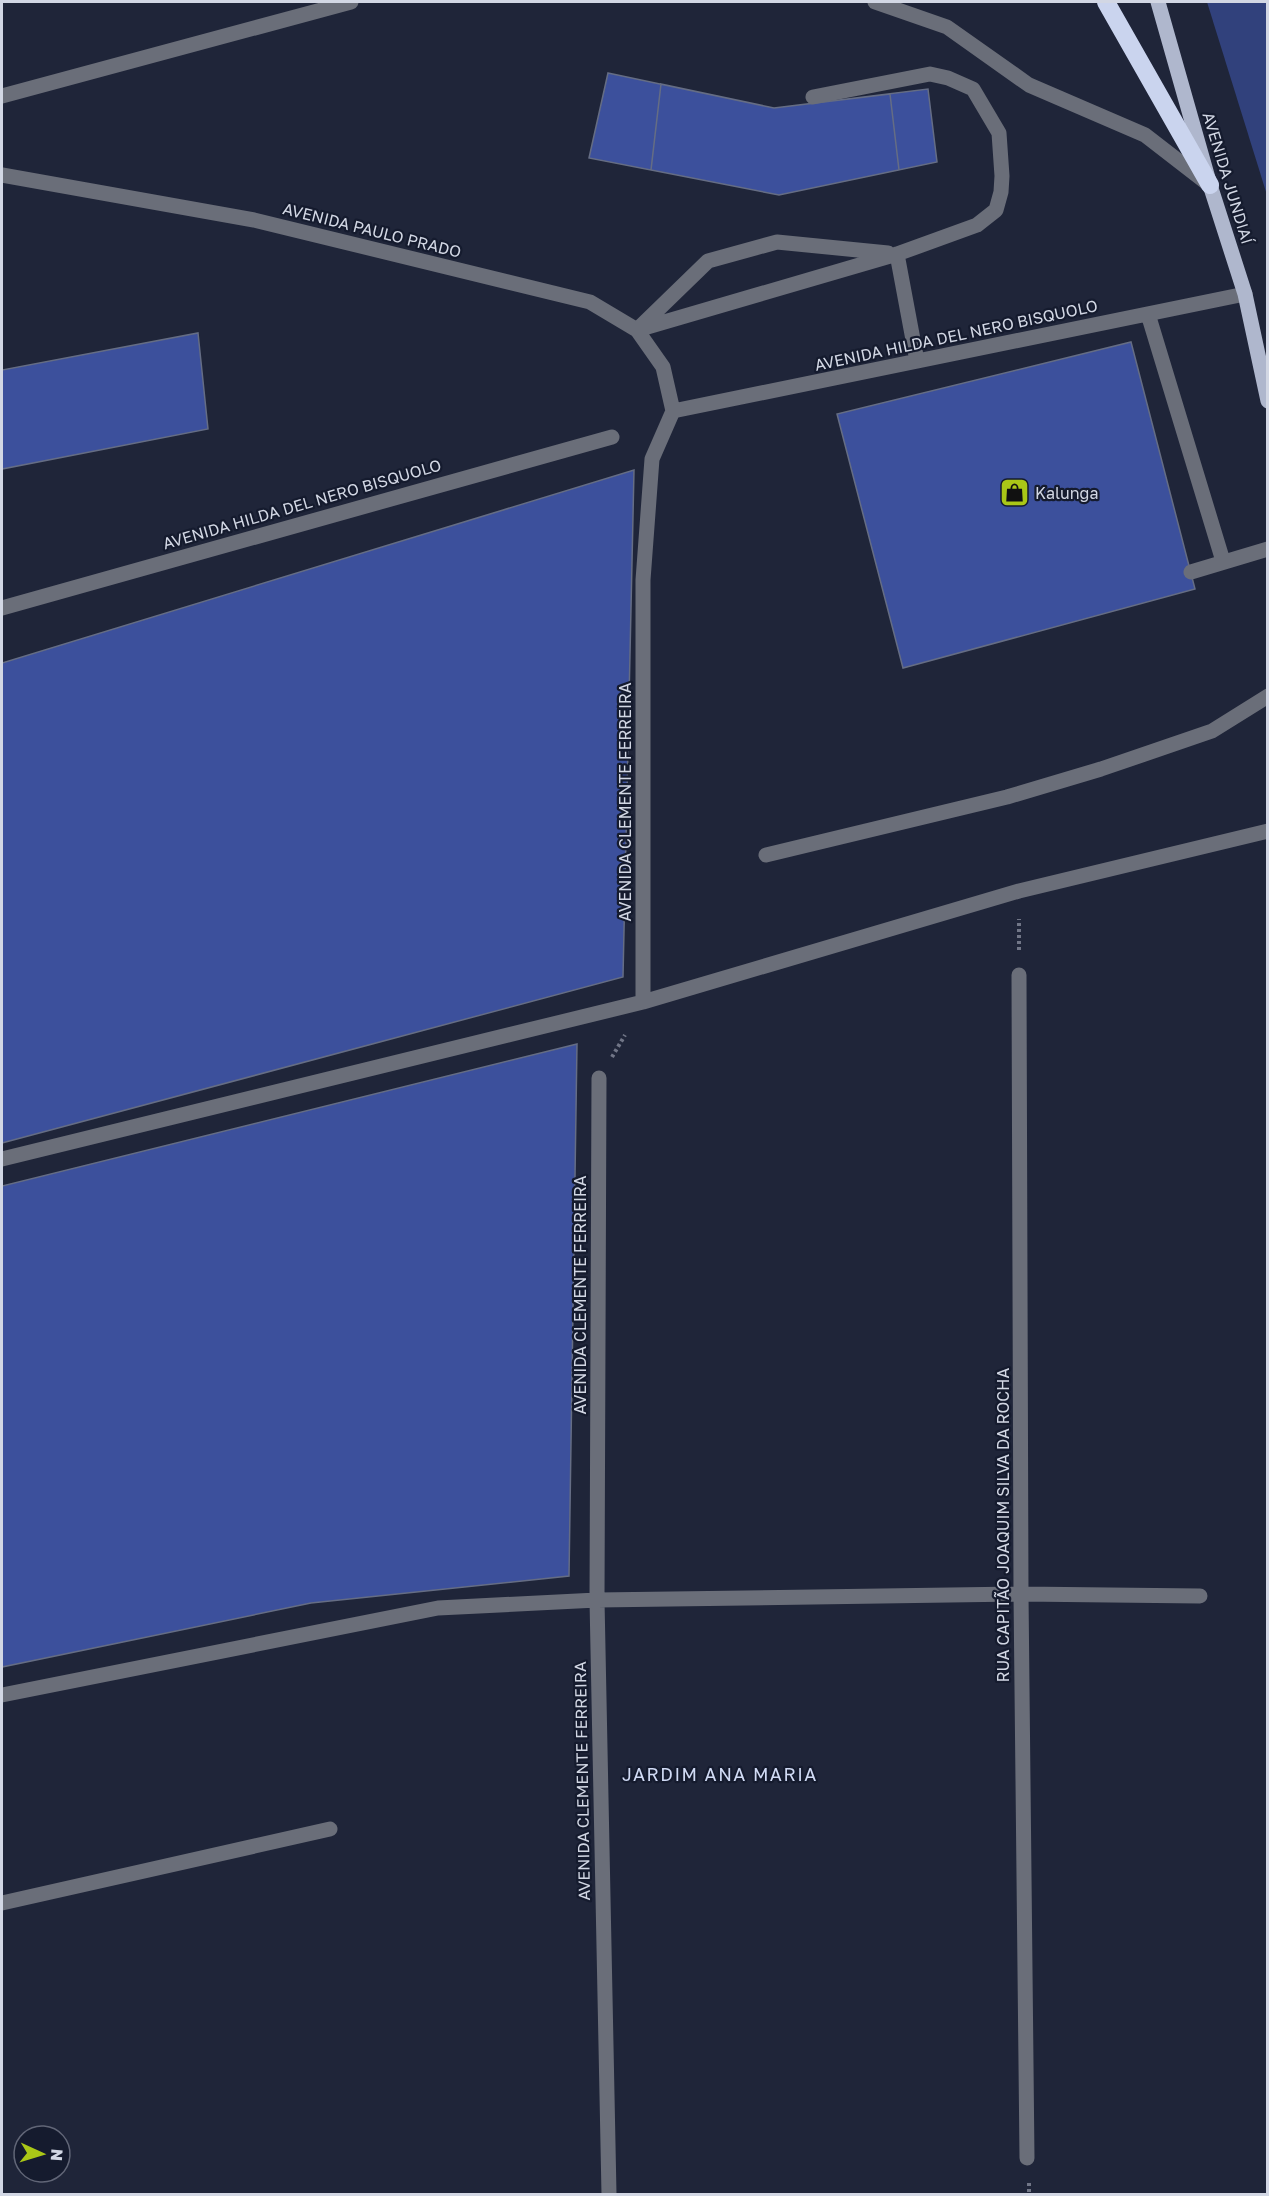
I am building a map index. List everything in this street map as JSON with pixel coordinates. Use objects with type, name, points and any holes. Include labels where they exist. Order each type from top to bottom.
[{"type":"highway","points":[[1106,2],[1209,185]]},
{"type":"main road","name":"AVENIDA JUNDIAÍ","points":[[1158,2],[1209,185],[1245,294],[1268,401]]},
{"type":"street","points":[[2,96],[351,2]]},
{"type":"street","points":[[875,2],[947,27],[1029,85],[1144,135],[1209,185]]},
{"type":"street","points":[[637,330],[897,254],[977,225],[996,210],[1002,176],[999,133],[973,89],[948,78],[930,74],[813,97]]},
{"type":"street","name":"AVENIDA PAULO PRADO","points":[[2,175],[254,220],[590,302],[637,330],[663,367],[673,411]]},
{"type":"street","points":[[637,330],[708,261],[777,242],[897,254]]},
{"type":"street","points":[[897,254],[917,361]]},
{"type":"street","name":"AVENIDA HILDA DEL NERO BISQUOLO","points":[[673,411],[1245,294]]},
{"type":"street","points":[[1148,314],[1223,561]]},
{"type":"street","name":"AVENIDA CLEMENTE FERREIRA","points":[[644,1002],[643,580],[652,459],[673,411]]},
{"type":"street","name":"AVENIDA HILDA DEL NERO BISQUOLO","points":[[2,608],[612,437]]},
{"type":"street","points":[[1191,572],[1268,549]]},
{"type":"street","points":[[765,855],[1007,798],[1090,772],[1212,731],[1268,696]]},
{"type":"street","points":[[2,1159],[644,1002],[1019,891],[1268,831]]},
{"type":"street","name":"RUA CAPITÃO JOAQUIM SILVA DA ROCHA","points":[[1019,975],[1021,1594],[1027,2158]]},
{"type":"street","name":"AVENIDA CLEMENTE FERREIRA","points":[[599,1078],[597,1600],[609,2194]]},
{"type":"street","points":[[2,1695],[438,1608],[597,1600],[1021,1594],[1200,1596]]},
{"type":"street","points":[[2,1903],[330,1829]]},
{"type":"path","points":[[1019,891],[1019,975]]},
{"type":"path","points":[[599,1078],[644,1002]]},
{"type":"shaded area","points":[[1207,2],[1267,2],[1267,195]]},
{"type":"building","points":[[608,73],[774,108],[928,89],[937,162],[779,195],[589,158]]},
{"type":"building","points":[[661,84],[774,108],[890,94],[899,170],[779,195],[651,170]]},
{"type":"building","points":[[198,333],[208,429],[2,469],[2,370]]},
{"type":"building","name":"Kalunga","points":[[1131,342],[1195,589],[903,668],[837,414]]},
{"type":"building","points":[[634,470],[623,977],[2,1143],[2,663]]},
{"type":"building","points":[[577,1044],[569,1576],[311,1603],[2,1667],[2,1186]]},
{"type":"place","name":"Kalunga","points":[[1014,493]]},
{"type":"district","name":"JARDIM ANA MARIA","points":[[720,1774]]}]
